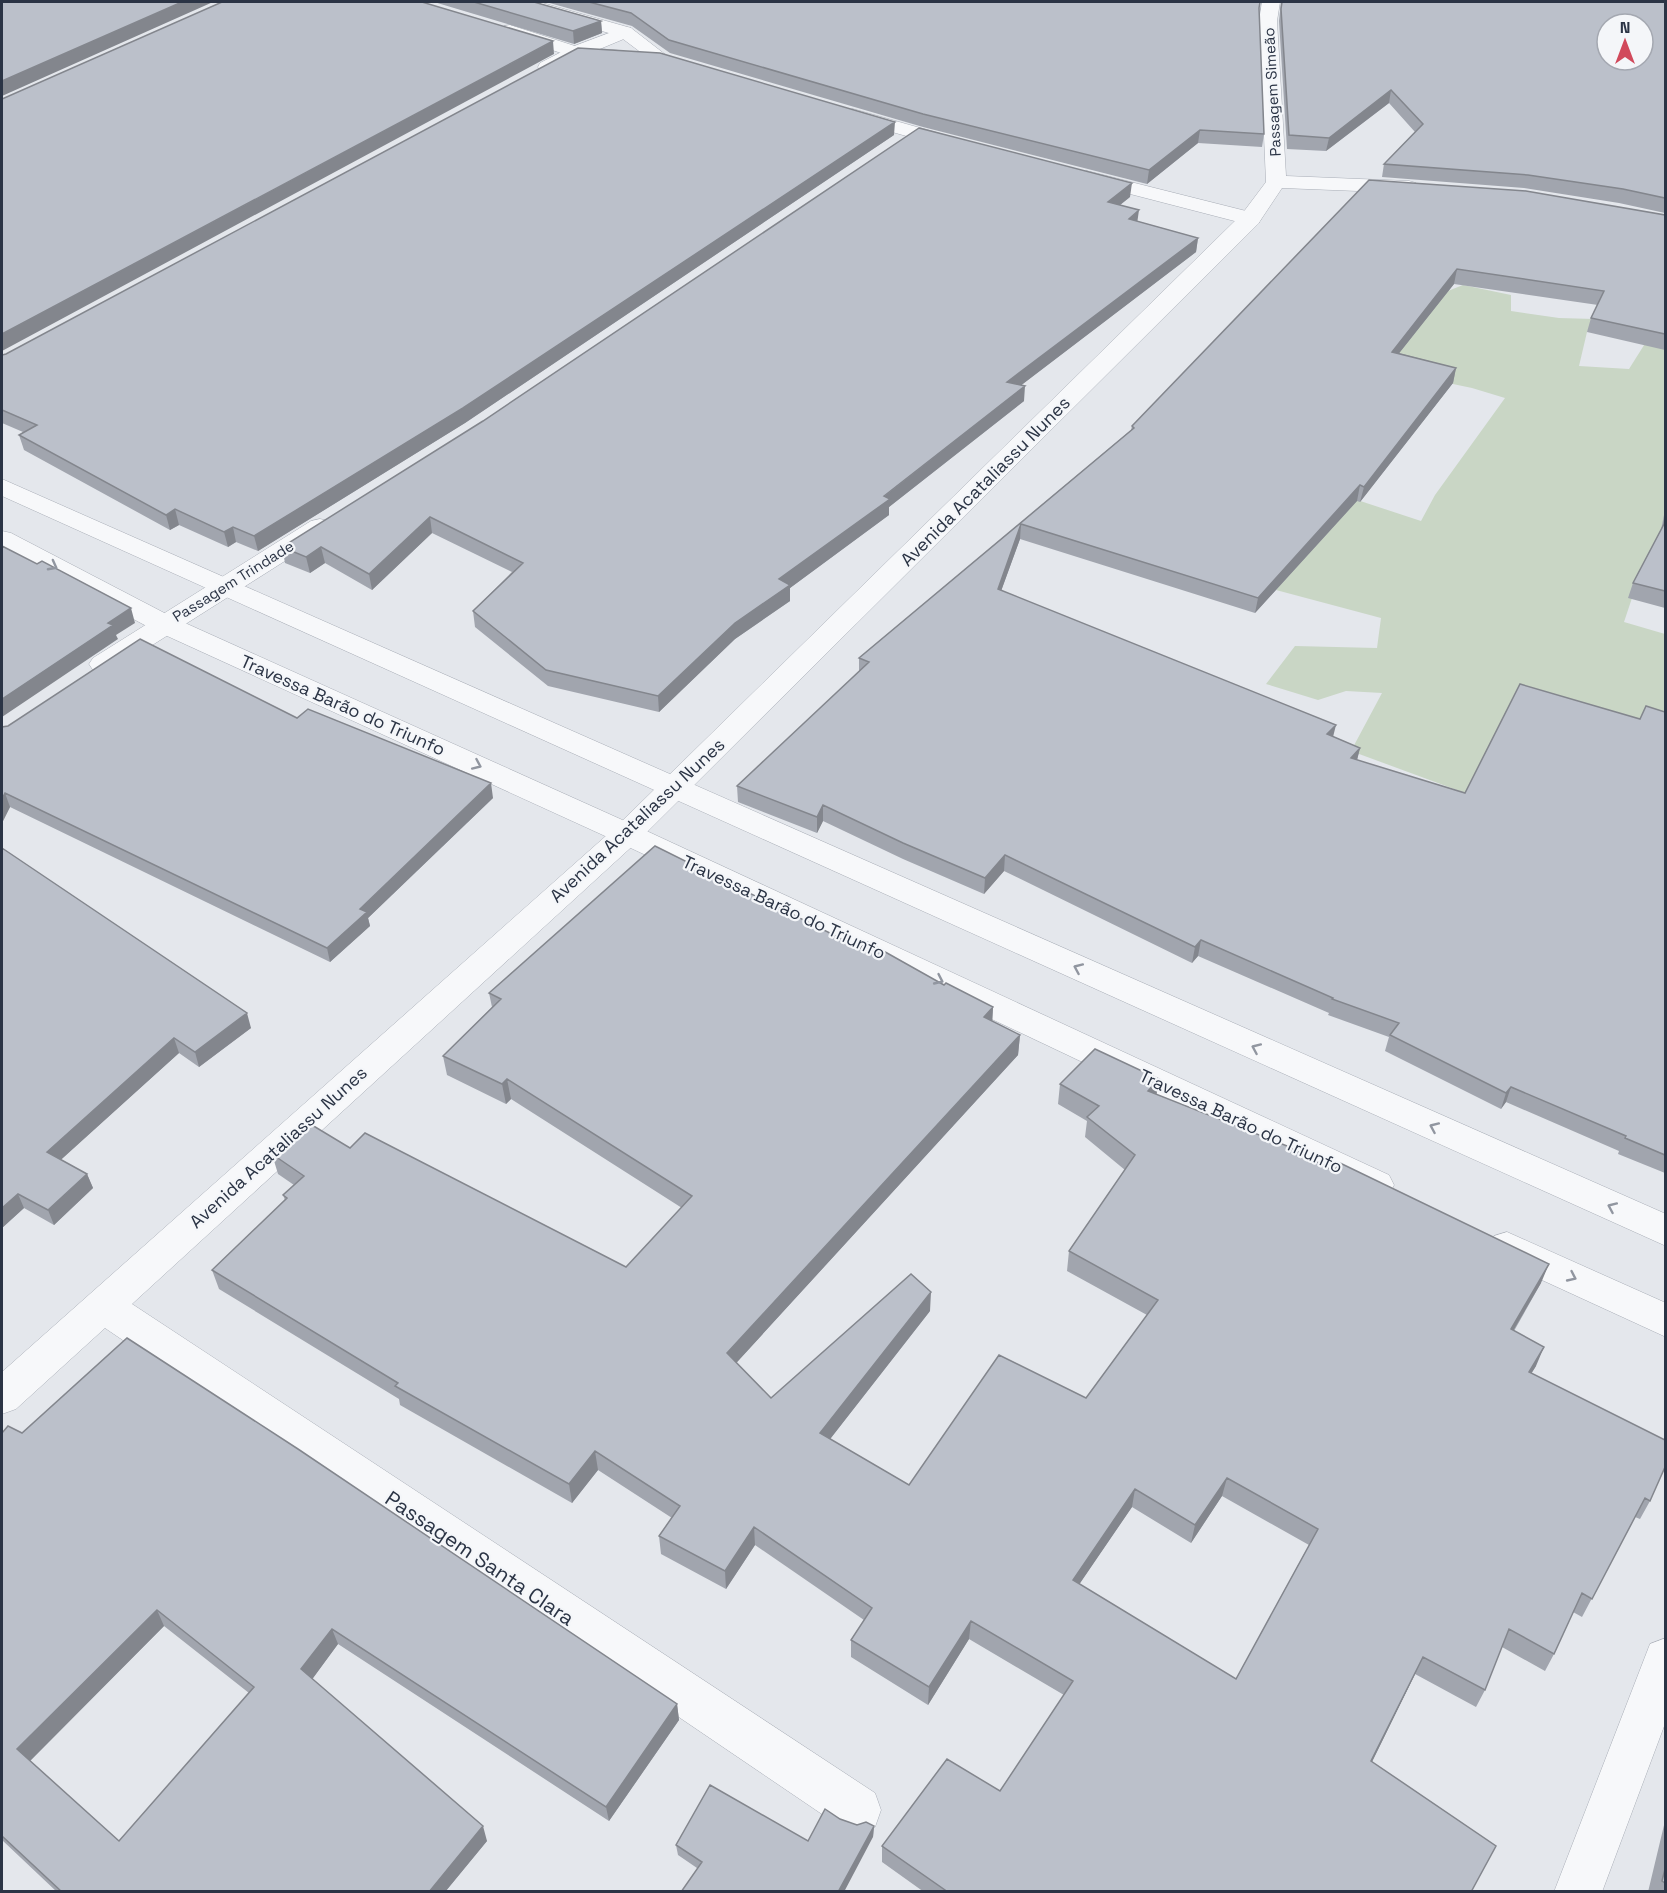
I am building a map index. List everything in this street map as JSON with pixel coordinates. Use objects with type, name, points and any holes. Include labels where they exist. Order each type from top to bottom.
[{"type":"street","points":[[522,2],[625,32],[662,59]]},
{"type":"street","name":"Passagem Simeão","points":[[1250,219],[1276,182],[1268,21],[1271,2]]},
{"type":"street","points":[[488,24],[576,52],[662,59],[685,66]]},
{"type":"street","points":[[534,74],[576,52],[625,32]]},
{"type":"street","points":[[834,110],[905,140],[972,148]]},
{"type":"street","points":[[1065,172],[1250,219]]},
{"type":"street","name":"Passagem Simeão","points":[[1276,182],[1428,188]]},
{"type":"street","name":"Avenida Acataliassu Nunes","points":[[2,1397],[627,834],[1250,219]]},
{"type":"street","points":[[2,487],[1665,1231]]},
{"type":"street","name":"Passagem Trindade","points":[[87,675],[164,624],[335,518]]},
{"type":"street","name":"Travessa Barão do Triunfo","points":[[2,539],[164,624],[627,834],[1406,1199]]},
{"type":"street","points":[[1482,1234],[1665,1321]]},
{"type":"street","name":"Passagem Santa Clara","points":[[102,1305],[858,1810]]},
{"type":"street","points":[[1578,1892],[1665,1659]]},
{"type":"green space","points":[[1463,285],[1511,295],[1511,311],[1559,318],[1594,319],[1587,332],[1579,366],[1629,369],[1646,342],[1665,349],[1666,510],[1662,526],[1664,547],[1639,577],[1624,622],[1665,634],[1665,757],[1484,800],[1351,751],[1382,693],[1346,691],[1318,700],[1266,684],[1295,646],[1377,648],[1381,618],[1276,590],[1339,494],[1421,521],[1435,495],[1505,398],[1472,388],[1367,366],[1415,304]]},
{"type":"building","points":[[2,2],[182,2],[2,81]]},
{"type":"building","points":[[222,2],[422,2],[553,41],[2,334],[2,99]]},
{"type":"building","points":[[474,2],[534,2],[601,21],[573,31]]},
{"type":"building","points":[[589,2],[1260,2],[1264,134],[1200,130],[1149,170],[923,114],[669,40],[631,13]]},
{"type":"building","points":[[1282,2],[1665,2],[1665,198],[1623,189],[1528,175],[1384,164],[1423,124],[1391,90],[1329,138],[1289,135]]},
{"type":"building","points":[[578,48],[660,53],[895,122],[463,408],[254,536],[233,527],[224,532],[175,509],[166,515],[19,435],[37,425],[2,410],[2,355]]},
{"type":"building","points":[[919,128],[1132,183],[1108,202],[1139,210],[1129,219],[1198,238],[1007,382],[1025,386],[884,496],[890,499],[779,579],[790,585],[735,623],[658,696],[546,670],[473,611],[523,563],[430,517],[369,574],[321,547],[306,557],[282,547],[483,421]]},
{"type":"building","points":[[1369,180],[1526,191],[1665,215],[1665,334],[1591,318],[1604,291],[1457,269],[1392,352],[1456,368],[1364,487],[1360,485],[1258,598],[1021,524],[998,589],[1336,725],[1327,734],[1360,748],[1351,758],[1465,793],[1520,684],[1640,719],[1646,706],[1665,712],[1665,1155],[1511,1087],[1506,1093],[1390,1035],[1399,1023],[1332,999],[1201,940],[1195,947],[1005,855],[985,878],[823,805],[817,817],[737,786],[869,662],[859,658],[1134,428],[1132,426]]},
{"type":"building","points":[[1665,518],[1665,591],[1633,583]]},
{"type":"building","points":[[2,546],[37,564],[42,561],[131,608],[108,623],[113,625],[2,699]]},
{"type":"building","points":[[140,639],[297,718],[308,709],[491,783],[360,909],[367,912],[327,948],[5,793],[2,799],[2,727],[8,726]]},
{"type":"building","points":[[655,846],[860,948],[867,942],[944,985],[946,983],[993,1007],[984,1017],[1020,1035],[727,1353],[771,1398],[911,1274],[931,1292],[820,1433],[909,1485],[999,1355],[1086,1398],[1158,1300],[1069,1251],[1135,1155],[1087,1117],[1099,1106],[1060,1084],[1095,1049],[1159,1079],[1148,1091],[1287,1146],[1334,1171],[1340,1163],[1549,1264],[1511,1329],[1544,1347],[1529,1372],[1665,1440],[1665,1467],[1650,1501],[1645,1498],[1592,1599],[1582,1593],[1554,1654],[1509,1629],[1485,1690],[1423,1657],[1371,1761],[1496,1846],[1471,1892],[948,1892],[882,1846],[947,1759],[1000,1791],[1073,1681],[971,1621],[929,1687],[851,1640],[872,1608],[754,1527],[725,1571],[659,1536],[680,1506],[595,1451],[569,1484],[395,1386],[398,1383],[212,1270],[287,1198],[283,1195],[304,1176],[272,1154],[307,1122],[350,1148],[365,1133],[626,1267],[692,1196],[507,1079],[502,1084],[443,1056],[501,999],[489,993]],"holes":[[[1227,1478],[1318,1529],[1236,1679],[1073,1580],[1135,1489],[1195,1525]]]},
{"type":"building","points":[[2,848],[247,1013],[195,1052],[174,1038],[47,1152],[87,1174],[48,1210],[18,1194],[2,1208]]},
{"type":"building","points":[[127,1338],[298,1449],[677,1704],[606,1807],[332,1629],[301,1669],[483,1826],[429,1892],[62,1892],[2,1836],[2,1433],[8,1426],[22,1433]],"holes":[[[157,1610],[254,1687],[119,1841],[17,1749]]]},
{"type":"building","points":[[710,1785],[808,1841],[825,1809],[840,1819],[857,1825],[866,1822],[874,1826],[838,1892],[681,1892],[702,1862],[676,1845]]}]
